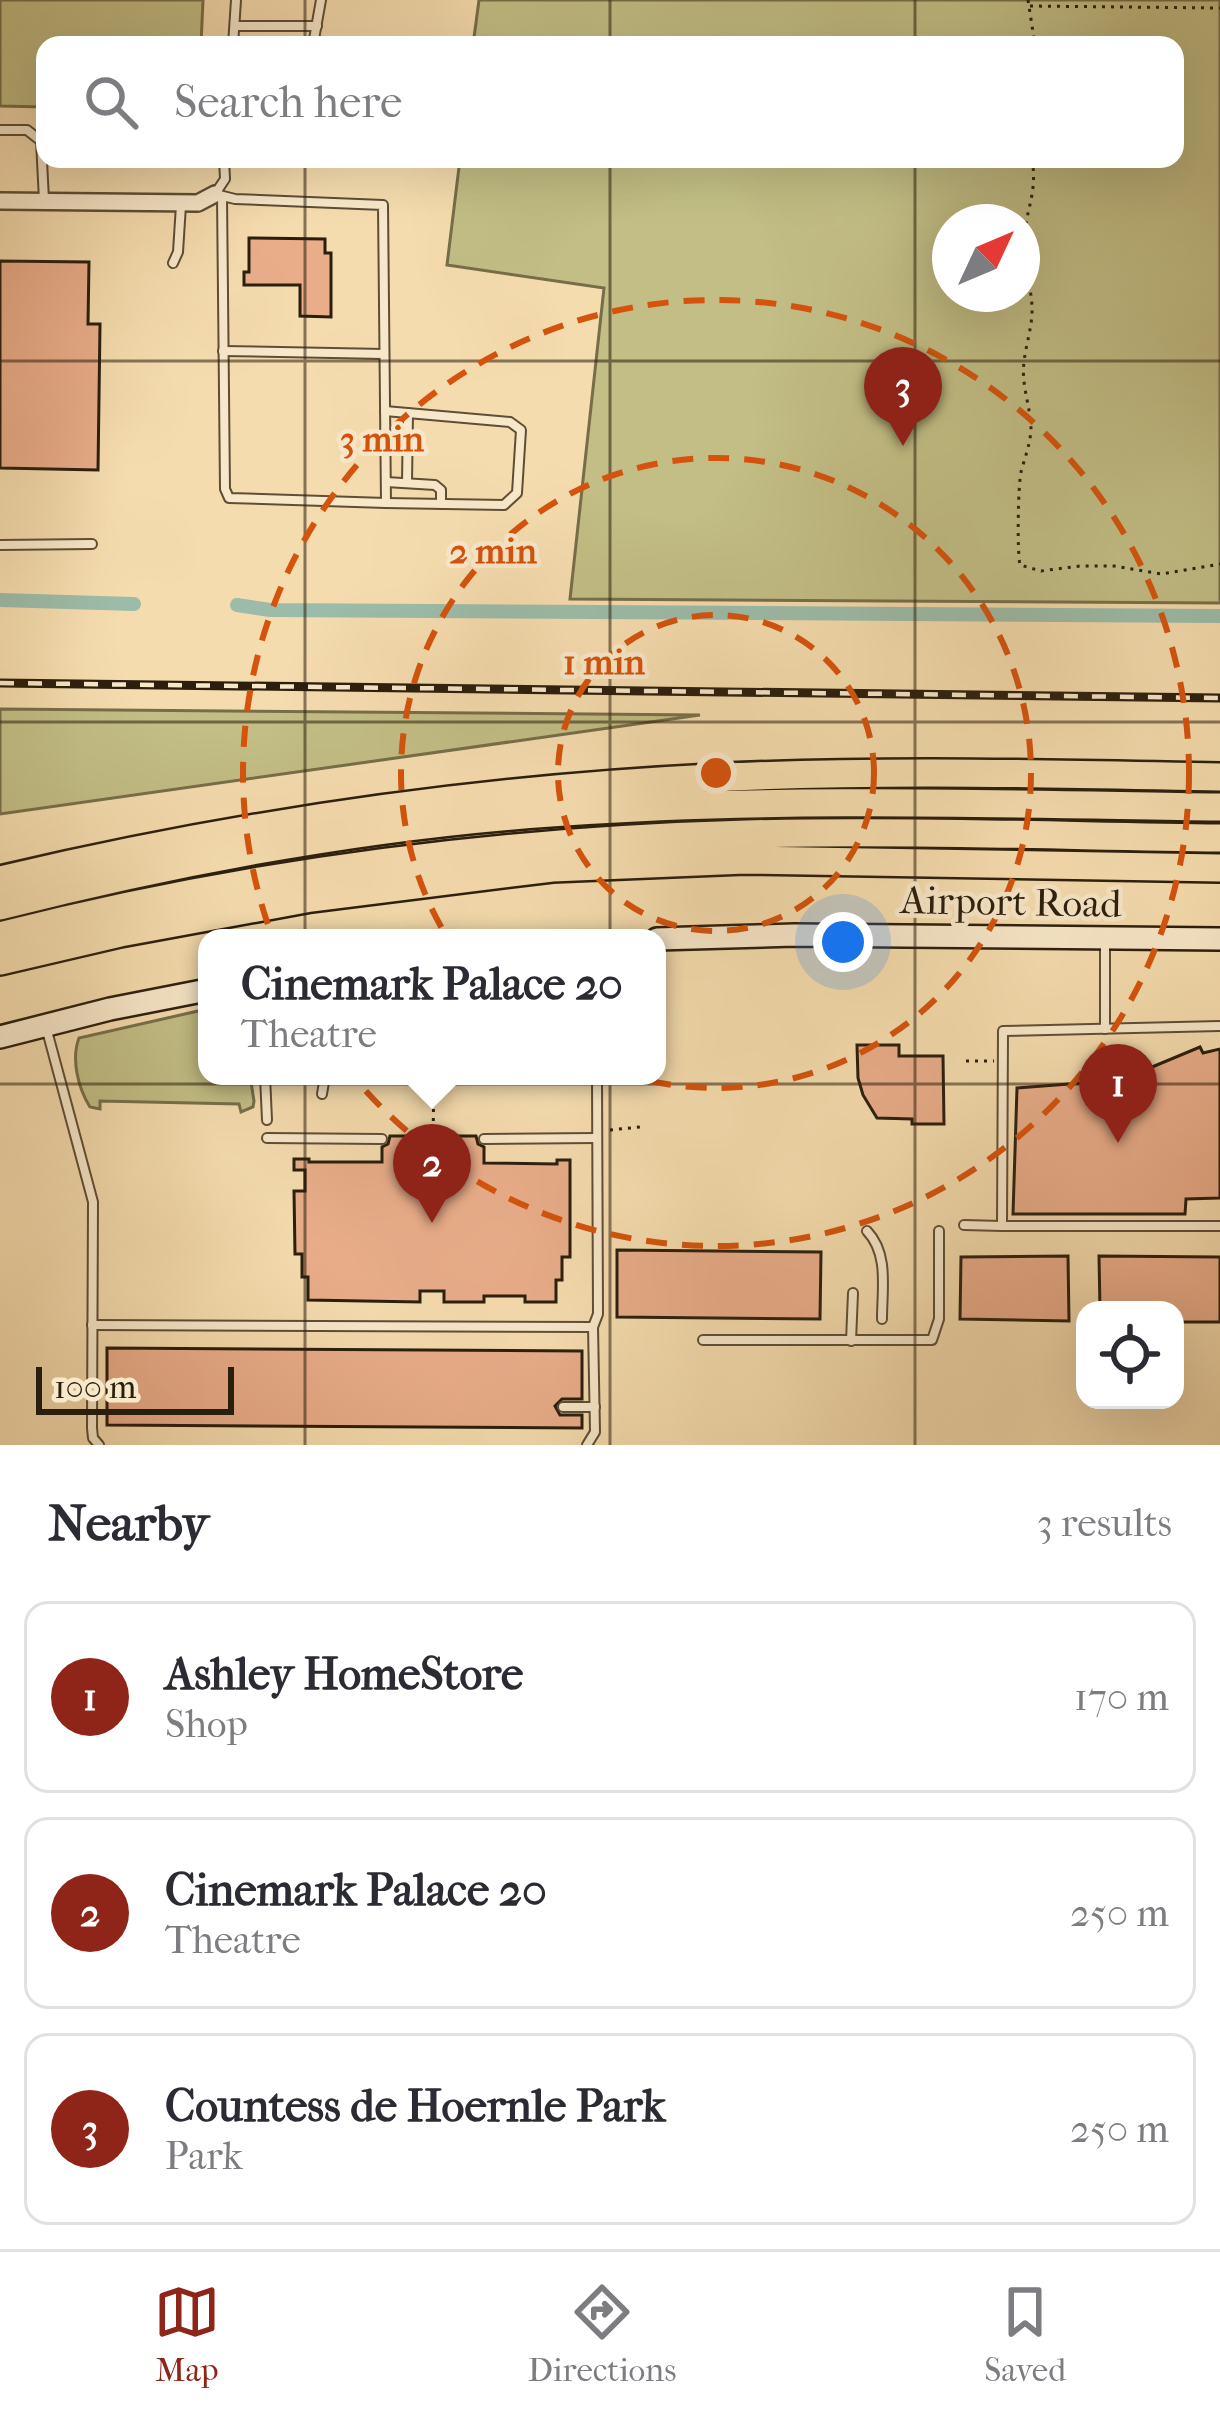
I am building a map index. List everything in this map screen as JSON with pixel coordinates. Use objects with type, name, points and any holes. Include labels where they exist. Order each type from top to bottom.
[{"type":"highway","points":[[0,880],[146,848],[346,814],[646,782],[903,772],[1220,777]]},
{"type":"highway","points":[[0,906],[89,883],[241,854],[560,812],[828,802],[1220,807]]},
{"type":"highway","points":[[0,936],[263,881],[552,845],[795,833],[1220,838]]},
{"type":"highway","points":[[0,962],[144,928],[311,898],[552,868],[745,860],[1220,868]]},
{"type":"street","points":[[0,201],[198,203],[219,195]]},
{"type":"street","name":"Airport Road","points":[[666,939],[759,935],[1220,939]]},
{"type":"street","points":[[0,1037],[198,993]]},
{"type":"lane","points":[[234,36],[236,0]]},
{"type":"lane","points":[[315,36],[321,0]]},
{"type":"lane","points":[[236,26],[317,26]]},
{"type":"lane","points":[[0,130],[27,130],[36,137]]},
{"type":"lane","points":[[42,168],[44,201]]},
{"type":"lane","points":[[225,168],[219,195],[225,489],[230,498],[504,505],[517,494],[521,430],[510,422],[385,411]]},
{"type":"lane","points":[[219,195],[382,205],[386,503]]},
{"type":"lane","points":[[173,263],[181,203]]},
{"type":"lane","points":[[223,351],[384,353]]},
{"type":"lane","points":[[407,483],[408,413]]},
{"type":"lane","points":[[386,482],[435,484],[442,490],[441,504]]},
{"type":"lane","points":[[0,545],[92,544]]},
{"type":"lane","points":[[1105,938],[1105,1029]]},
{"type":"lane","points":[[46,1026],[93,1202],[92,1428],[99,1445]]},
{"type":"lane","points":[[1001,1226],[1004,1031],[1220,1026]]},
{"type":"lane","points":[[265,1085],[267,1120]]},
{"type":"lane","points":[[322,1094],[324,1085]]},
{"type":"lane","points":[[587,1445],[595,1432],[597,1085]]},
{"type":"lane","points":[[484,1139],[596,1134]]},
{"type":"lane","points":[[267,1138],[382,1139]]},
{"type":"lane","points":[[964,1226],[1220,1226]]},
{"type":"lane","points":[[867,1231],[882,1259],[882,1319]]},
{"type":"lane","points":[[704,1340],[926,1342],[934,1338],[939,1319],[939,1231]]},
{"type":"lane","points":[[851,1341],[854,1293]]},
{"type":"lane","points":[[92,1325],[593,1327]]},
{"type":"lane","points":[[563,1407],[595,1407]]},
{"type":"path","points":[[1160,0],[1160,8]]},
{"type":"path","points":[[1034,36],[1029,3],[1220,8]]},
{"type":"path","points":[[1032,168],[1034,194],[1024,236],[1033,315],[1024,363],[1031,425],[1020,477],[1020,565],[1041,571],[1114,566],[1161,574],[1220,564]]},
{"type":"path","points":[[966,1061],[1004,1061]]},
{"type":"path","points":[[434,1085],[434,1139]]},
{"type":"path","points":[[596,1134],[640,1127]]},
{"type":"shaded area","points":[[0,0],[203,0],[201,36],[36,36],[36,107],[0,106]]},
{"type":"shaded area","points":[[479,0],[1220,0],[1220,603],[570,599],[604,288],[447,265],[459,168],[1184,168],[1184,36],[474,36]]},
{"type":"shaded area","points":[[0,709],[700,715],[0,814]]},
{"type":"shaded area","points":[[198,1011],[198,1085],[251,1085],[253,1107],[241,1112],[239,1104],[100,1101],[100,1109],[90,1107],[77,1073],[79,1038]]},
{"type":"building","points":[[249,238],[325,239],[325,253],[331,253],[331,317],[300,316],[300,285],[244,285]]},
{"type":"building","points":[[0,261],[89,262],[88,324],[100,324],[98,470],[0,468]]},
{"type":"building","points":[[857,1045],[899,1045],[899,1056],[943,1056],[944,1124],[877,1118],[858,1078]]},
{"type":"building","points":[[1200,1047],[1203,1053],[1220,1049],[1220,1198],[1186,1199],[1185,1214],[1013,1214],[1017,1088],[1121,1080]]},
{"type":"building","points":[[390,1136],[476,1136],[484,1147],[484,1163],[570,1160],[570,1257],[562,1257],[556,1302],[484,1296],[484,1302],[444,1302],[444,1291],[420,1291],[420,1302],[308,1300],[302,1254],[295,1254],[294,1191],[305,1191],[305,1170],[294,1170],[294,1159],[382,1162],[382,1147]]},
{"type":"building","points":[[617,1250],[821,1252],[820,1319],[617,1317]]},
{"type":"building","points":[[1068,1256],[1069,1321],[960,1319],[961,1257]]},
{"type":"building","points":[[1099,1256],[1220,1257],[1220,1322],[1184,1322],[1184,1301],[1100,1301]]},
{"type":"building","points":[[107,1348],[582,1351],[582,1399],[562,1399],[555,1406],[560,1415],[582,1415],[582,1428],[107,1425]]},
{"type":"waterway","points":[[0,600],[134,604]]},
{"type":"waterway","points":[[237,605],[270,610],[1220,616]]},
{"type":"railway","points":[[0,683],[1220,698]]},
{"type":"place","name":"Countess de Hoernle Park","points":[[903,446]]},
{"type":"place","name":"Ashley HomeStore","points":[[1118,1143]]},
{"type":"place","name":"Cinemark Palace 20","points":[[432,1223]]}]
